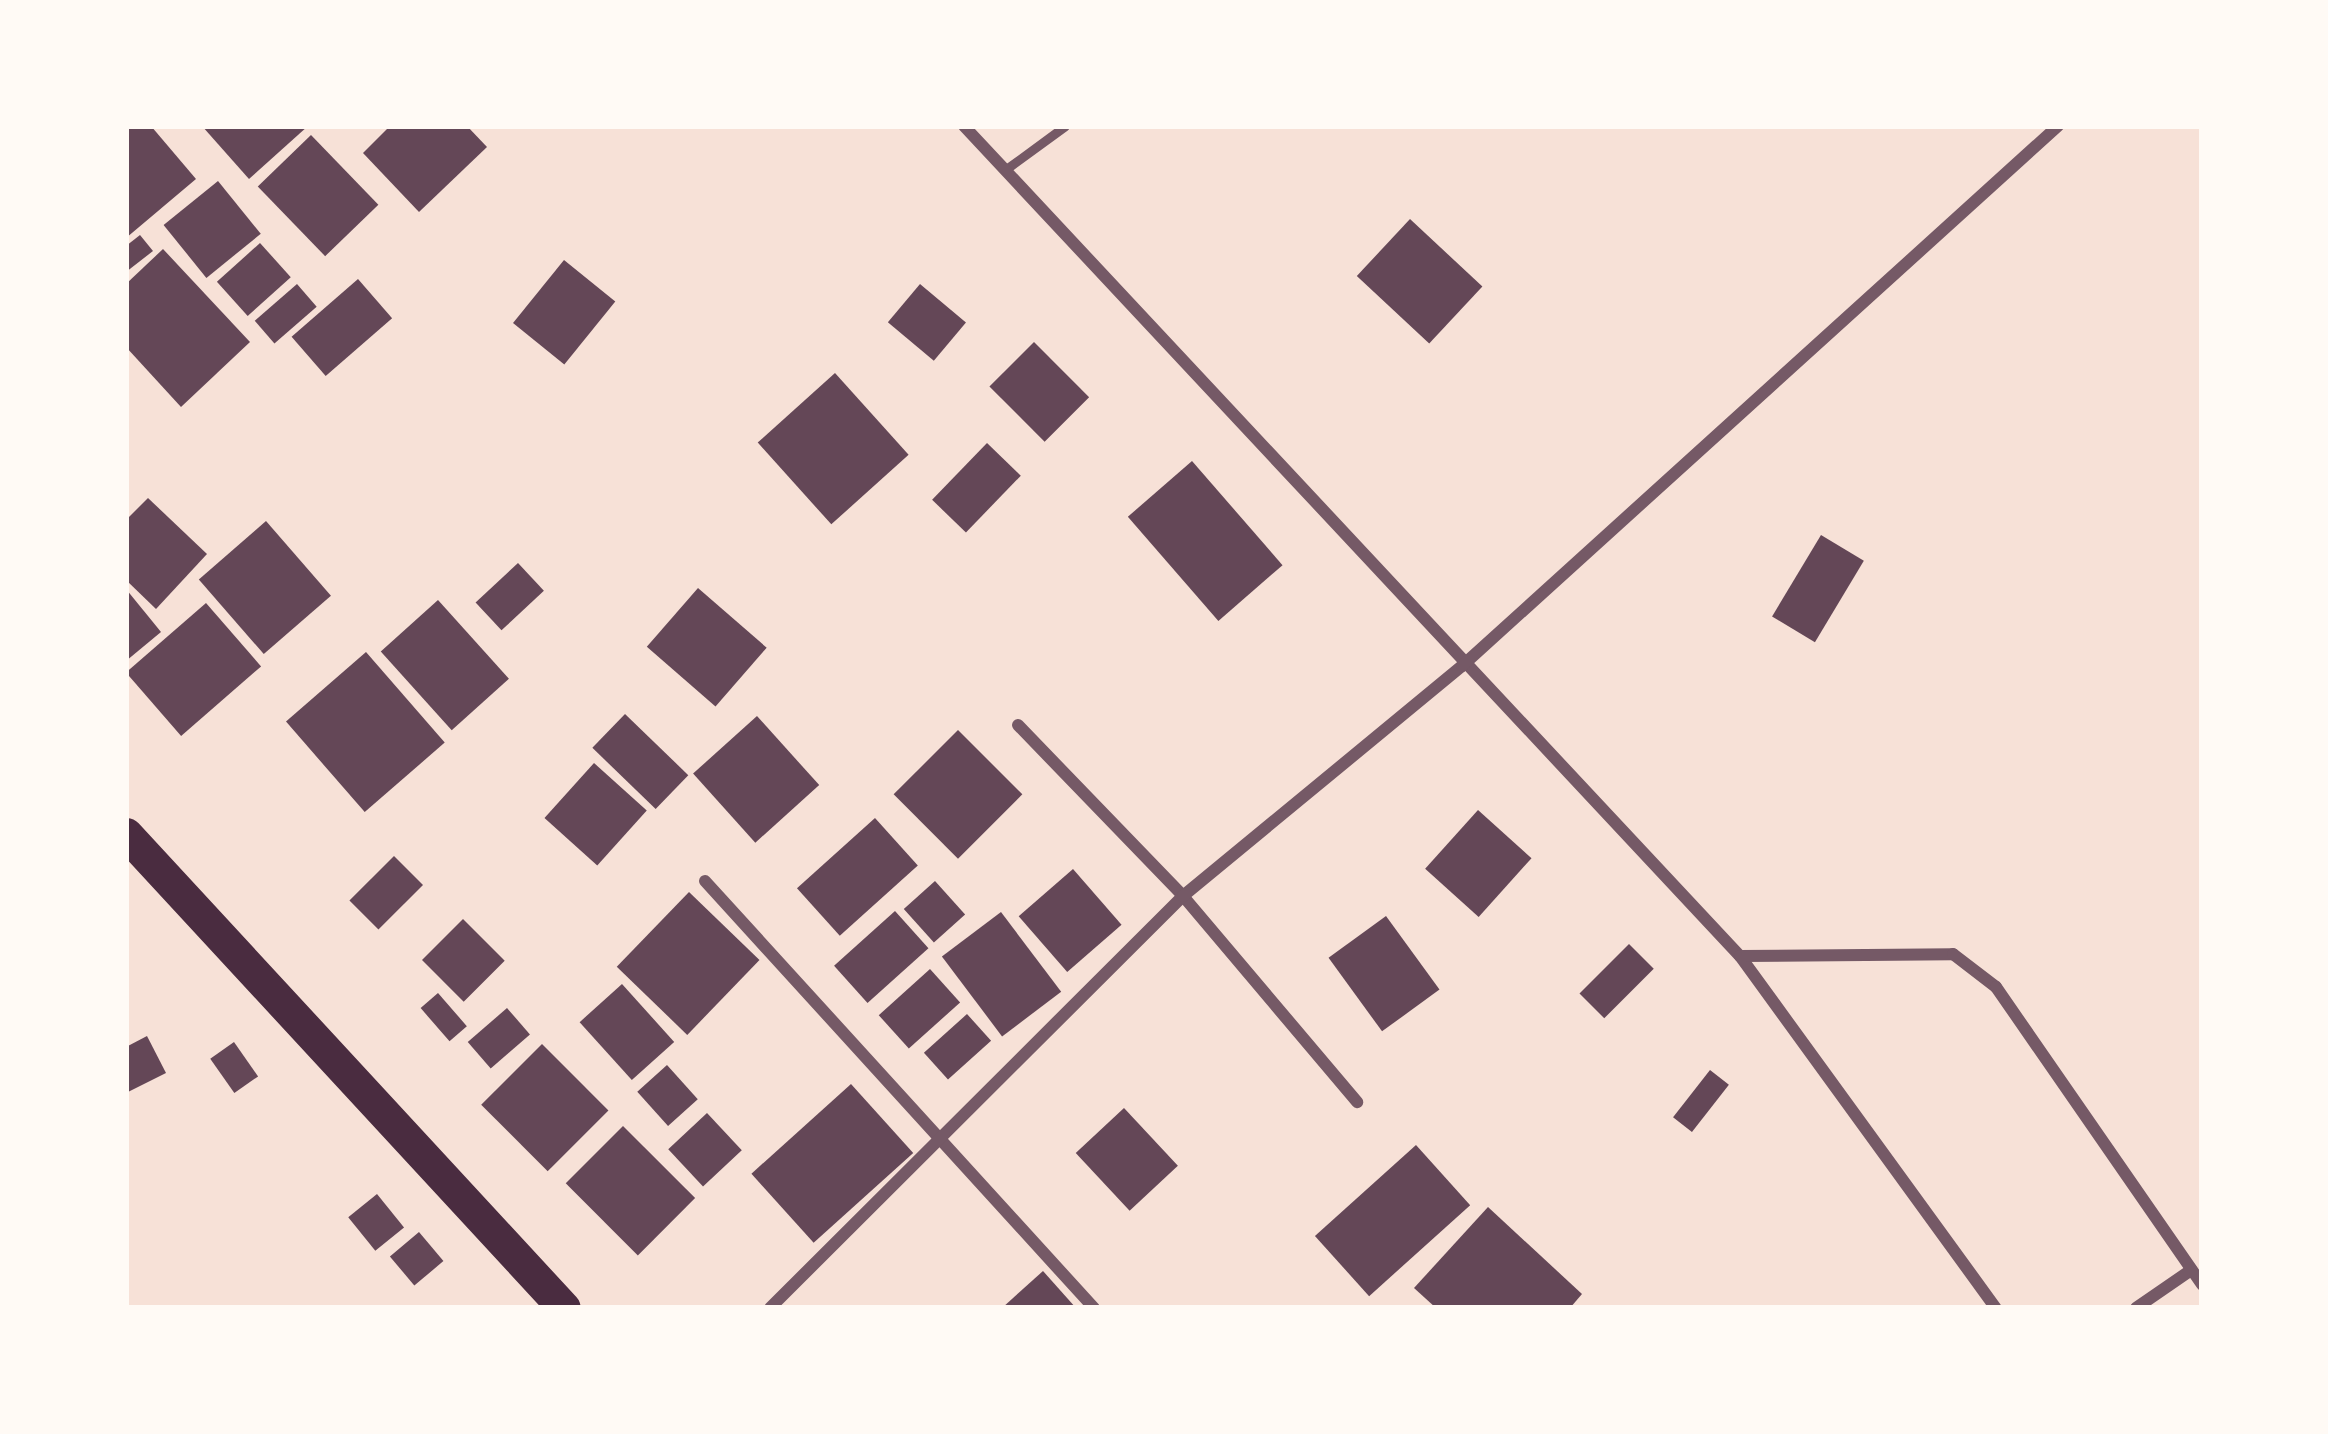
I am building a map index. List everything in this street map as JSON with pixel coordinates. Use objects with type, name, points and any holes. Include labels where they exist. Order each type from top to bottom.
[{"type":"highway","points":[[126,833],[564,1308]]},
{"type":"street","points":[[964,126],[1009,167],[1462,666],[1740,956],[1996,1308]]},
{"type":"street","points":[[770,1308],[1183,896],[1462,666],[2058,126]]},
{"type":"street","points":[[1018,725],[1183,896],[1357,1102]]},
{"type":"street","points":[[705,881],[1094,1308]]},
{"type":"street","points":[[1740,956],[1953,954],[1996,987],[2202,1286]]},
{"type":"street","points":[[2136,1308],[2191,1270]]},
{"type":"lane","points":[[1009,167],[1065,126]]},
{"type":"building","points":[[126,126],[151,126],[196,179],[126,238]]},
{"type":"building","points":[[202,126],[308,126],[249,179]]},
{"type":"building","points":[[390,126],[467,126],[487,147],[419,212],[363,153]]},
{"type":"building","points":[[311,135],[378,205],[325,256],[258,186]]},
{"type":"building","points":[[218,181],[261,234],[206,278],[164,225]]},
{"type":"building","points":[[1410,219],[1482,287],[1429,344],[1357,276]]},
{"type":"building","points":[[140,235],[153,251],[126,272],[126,246]]},
{"type":"building","points":[[260,243],[291,277],[248,316],[217,282]]},
{"type":"building","points":[[163,249],[250,342],[181,407],[126,347],[126,284]]},
{"type":"building","points":[[564,260],[615,302],[564,364],[513,323]]},
{"type":"building","points":[[358,279],[392,318],[326,376],[292,337]]},
{"type":"building","points":[[297,284],[317,307],[274,343],[255,321]]},
{"type":"building","points":[[920,284],[966,323],[934,361],[888,322]]},
{"type":"building","points":[[1034,342],[1089,397],[1045,442],[989,387]]},
{"type":"building","points":[[835,373],[909,455],[831,524],[758,443]]},
{"type":"building","points":[[987,443],[1021,476],[966,532],[932,500]]},
{"type":"building","points":[[1192,461],[1283,565],[1218,621],[1128,517]]},
{"type":"building","points":[[148,498],[207,554],[156,609],[126,580],[126,520]]},
{"type":"building","points":[[266,521],[331,596],[264,654],[199,579]]},
{"type":"building","points":[[1821,535],[1864,561],[1815,642],[1772,616]]},
{"type":"building","points":[[518,563],[544,591],[501,630],[476,603]]},
{"type":"building","points":[[698,588],[767,648],[716,707],[647,647]]},
{"type":"building","points":[[126,589],[161,632],[126,661]]},
{"type":"building","points":[[438,600],[509,679],[452,730],[381,652]]},
{"type":"building","points":[[206,603],[261,666],[181,736],[126,673]]},
{"type":"building","points":[[366,652],[445,743],[365,812],[286,722]]},
{"type":"building","points":[[625,714],[688,775],[656,809],[592,748]]},
{"type":"building","points":[[757,716],[819,785],[755,843],[693,774]]},
{"type":"building","points":[[958,730],[1022,794],[958,859],[894,794]]},
{"type":"building","points":[[594,763],[647,811],[597,866],[544,818]]},
{"type":"building","points":[[1478,810],[1532,858],[1479,917],[1425,869]]},
{"type":"building","points":[[875,818],[918,866],[840,936],[797,888]]},
{"type":"building","points":[[394,856],[423,885],[378,930],[349,901]]},
{"type":"building","points":[[1073,869],[1122,925],[1067,972],[1019,916]]},
{"type":"building","points":[[935,881],[965,914],[934,943],[904,909]]},
{"type":"building","points":[[689,892],[759,960],[687,1035],[617,967]]},
{"type":"building","points":[[895,911],[928,948],[868,1003],[834,966]]},
{"type":"building","points":[[1001,912],[1061,992],[1002,1036],[942,957]]},
{"type":"building","points":[[1386,916],[1439,990],[1382,1031],[1329,958]]},
{"type":"building","points":[[463,919],[505,961],[464,1002],[422,960]]},
{"type":"building","points":[[1629,944],[1654,969],[1604,1018],[1580,993]]},
{"type":"building","points":[[930,969],[960,1002],[909,1049],[879,1015]]},
{"type":"building","points":[[622,984],[674,1042],[632,1080],[580,1022]]},
{"type":"building","points":[[438,993],[467,1026],[450,1041],[421,1008]]},
{"type":"building","points":[[507,1008],[530,1034],[491,1069],[468,1042]]},
{"type":"building","points":[[967,1014],[991,1041],[948,1080],[924,1053]]},
{"type":"building","points":[[147,1036],[166,1073],[126,1093],[126,1047]]},
{"type":"building","points":[[234,1042],[258,1076],[234,1093],[210,1059]]},
{"type":"building","points":[[542,1044],[608,1110],[548,1171],[481,1105]]},
{"type":"building","points":[[667,1065],[698,1099],[668,1126],[637,1092]]},
{"type":"building","points":[[1710,1070],[1729,1085],[1692,1132],[1673,1117]]},
{"type":"building","points":[[851,1084],[913,1153],[814,1243],[751,1174]]},
{"type":"building","points":[[1124,1108],[1178,1166],[1130,1211],[1076,1153]]},
{"type":"building","points":[[707,1113],[742,1150],[703,1186],[668,1149]]},
{"type":"building","points":[[623,1126],[695,1198],[638,1255],[566,1183]]},
{"type":"building","points":[[1416,1145],[1470,1205],[1369,1296],[1315,1236]]},
{"type":"building","points":[[377,1194],[404,1227],[375,1251],[348,1217]]},
{"type":"building","points":[[1488,1207],[1582,1294],[1570,1308],[1436,1308],[1414,1288]]},
{"type":"building","points":[[419,1232],[443,1261],[414,1286],[390,1256]]},
{"type":"building","points":[[1043,1271],[1076,1308],[1002,1308]]}]
